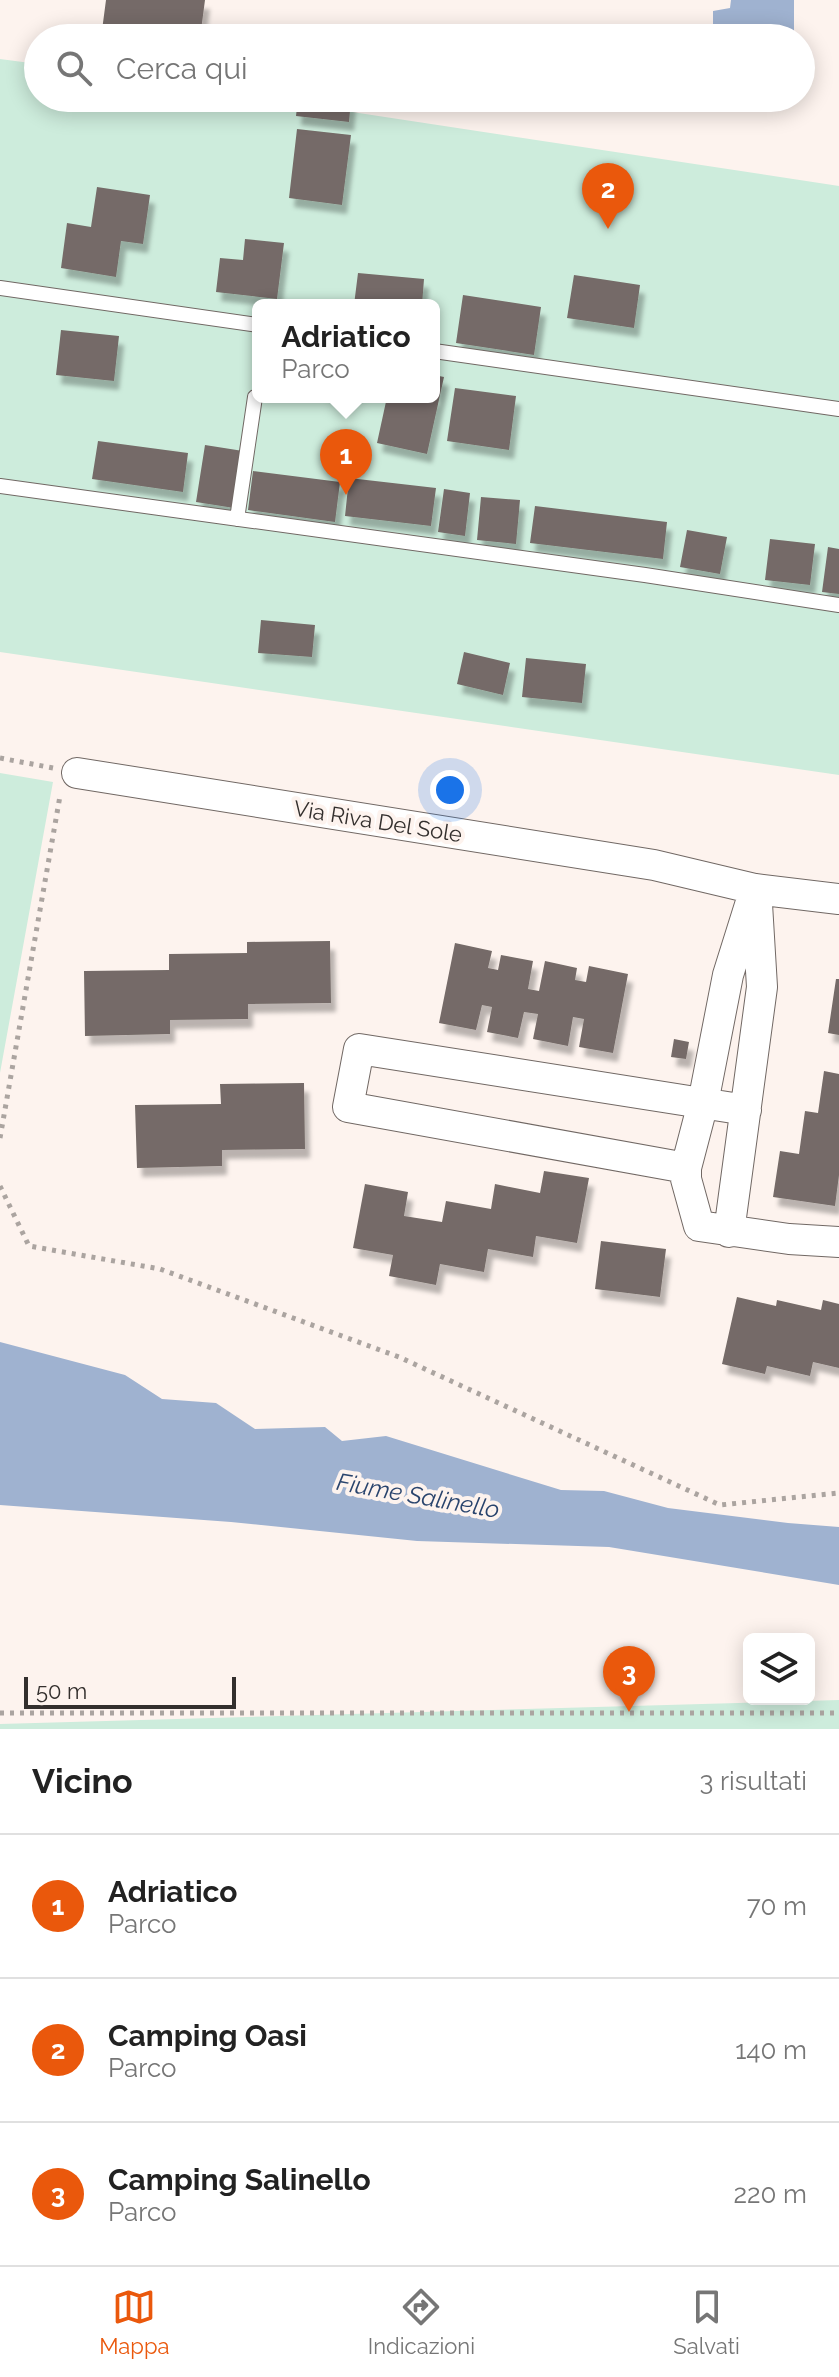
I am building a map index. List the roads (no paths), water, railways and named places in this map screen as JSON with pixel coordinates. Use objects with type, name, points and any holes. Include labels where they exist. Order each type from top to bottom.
[{"type":"street","name":"Via Riva Del Sole","points":[[77,773],[654,865],[755,889],[839,899]]},
{"type":"street","points":[[755,889],[728,975],[686,1179],[699,1226],[729,1232],[839,1242]]},
{"type":"street","points":[[729,1232],[762,987],[755,889]]},
{"type":"street","points":[[686,1168],[348,1107],[359,1049],[746,1110]]},
{"type":"lane","points":[[0,288],[252,324]]},
{"type":"lane","points":[[440,352],[839,409]]},
{"type":"lane","points":[[237,519],[254,403]]},
{"type":"lane","points":[[0,486],[645,575],[839,605]]},
{"type":"water","points":[[731,0],[794,0],[794,24],[713,24],[713,11],[730,8]]},
{"type":"water","name":"Fiume Salinello","points":[[0,1342],[125,1375],[162,1399],[216,1403],[255,1429],[325,1427],[342,1441],[386,1436],[561,1490],[604,1491],[668,1508],[839,1527],[839,1585],[609,1547],[417,1541],[231,1522],[0,1505]]},
{"type":"place","name":"Camping Oasi","points":[[608,229]]},
{"type":"place","name":"Adriatico","points":[[346,495]]},
{"type":"place","name":"Camping Salinello","points":[[629,1712]]}]
